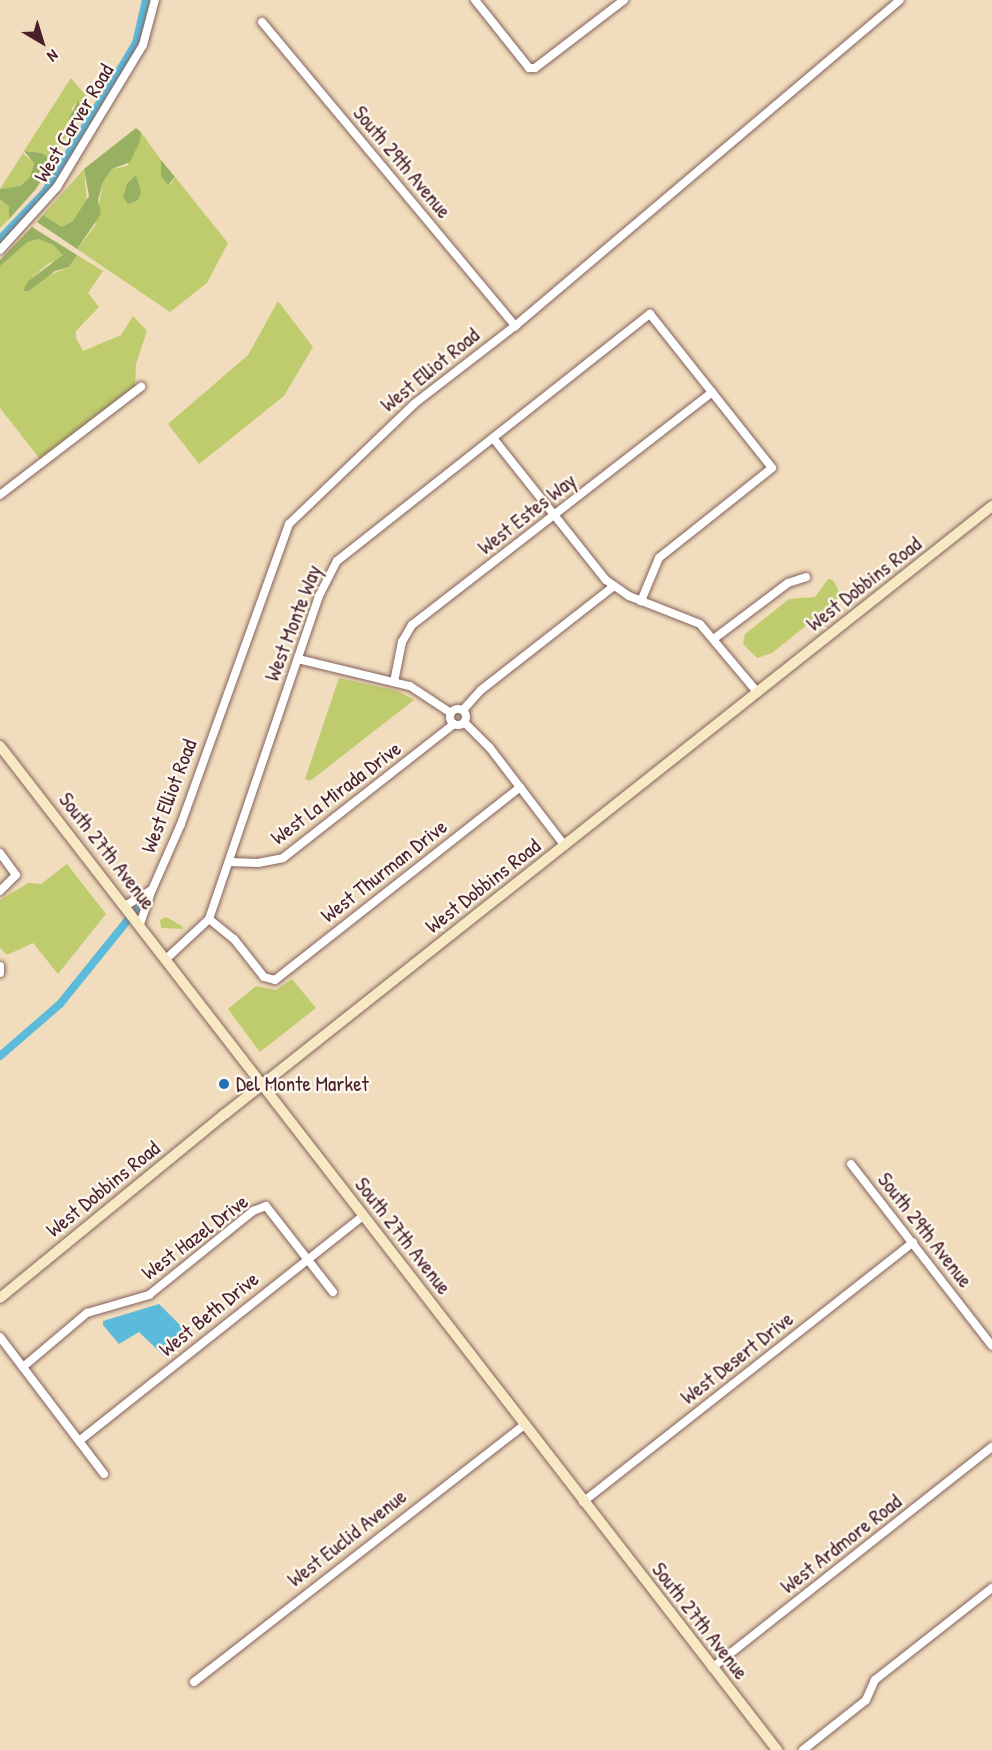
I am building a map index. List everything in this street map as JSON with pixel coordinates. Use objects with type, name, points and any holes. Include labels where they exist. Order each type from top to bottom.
[{"type":"main road","name":"West Dobbins Road","points":[[0,1298],[263,1085],[992,506]]},
{"type":"main road","name":"South 27th Avenue","points":[[0,746],[777,1750]]},
{"type":"street","name":"West Carver Road","points":[[0,250],[57,187],[143,45],[155,0]]},
{"type":"street","points":[[475,0],[529,68],[539,67],[624,0]]},
{"type":"street","name":"West Elliot Road","points":[[132,916],[152,890],[181,824],[289,524],[381,433],[515,326],[900,0]]},
{"type":"street","name":"South 29th Avenue","points":[[262,22],[515,326]]},
{"type":"street","name":"West Monte Way","points":[[166,959],[209,919],[325,579],[337,561],[650,314],[712,392]]},
{"type":"street","points":[[0,495],[141,387]]},
{"type":"street","points":[[641,601],[659,558],[772,468],[712,392]]},
{"type":"street","name":"West Estes Way","points":[[394,682],[402,642],[412,625],[712,392]]},
{"type":"street","points":[[493,438],[554,516],[614,586],[641,601],[688,616],[715,638],[758,693]]},
{"type":"street","points":[[715,638],[788,583],[806,577]]},
{"type":"street","points":[[451,712],[463,710],[482,690],[614,586]]},
{"type":"street","points":[[298,659],[394,682],[425,694],[451,712],[454,724],[464,722]]},
{"type":"street","points":[[463,710],[464,722],[520,787],[565,846]]},
{"type":"street","name":"West La Mirada Drive","points":[[229,862],[258,863],[283,858],[454,724]]},
{"type":"street","name":"West Thurman Drive","points":[[209,919],[234,939],[270,982],[520,787]]},
{"type":"street","points":[[0,853],[16,875],[0,891]]},
{"type":"street","points":[[132,916],[152,890]]},
{"type":"street","name":"South 29th Avenue","points":[[851,1164],[992,1346]]},
{"type":"street","name":"West Hazel Drive","points":[[23,1367],[87,1313],[149,1295],[253,1211],[266,1206],[308,1258]]},
{"type":"street","name":"West Beth Drive","points":[[79,1441],[363,1216]]},
{"type":"street","name":"West Desert Drive","points":[[583,1502],[913,1242]]},
{"type":"street","points":[[308,1258],[333,1292]]},
{"type":"street","points":[[0,1337],[104,1474]]},
{"type":"street","name":"West Euclid Avenue","points":[[194,1682],[524,1425]]},
{"type":"street","name":"West Ardmore Road","points":[[712,1668],[992,1447]]},
{"type":"street","points":[[802,1750],[866,1700],[875,1680],[992,1588]]},
{"type":"green space","points":[[71,78],[89,99],[83,108],[78,101],[72,108],[71,128],[53,161],[42,153],[24,151]]},
{"type":"green space","points":[[78,101],[83,108],[71,128],[69,118]]},
{"type":"green space","points":[[136,128],[141,132],[140,141],[130,162],[112,169],[103,182],[98,200],[101,214],[77,249],[37,222],[43,215],[62,227],[73,221],[89,196],[84,169]]},
{"type":"green space","points":[[141,132],[161,160],[161,176],[171,184],[175,177],[228,243],[207,283],[170,312],[77,249],[95,226],[103,182],[112,169],[127,166]]},
{"type":"green space","points":[[24,151],[42,153],[53,161],[36,189],[9,219],[9,207],[0,199],[0,189],[20,186],[30,177],[34,163]]},
{"type":"green space","points":[[23,153],[34,163],[30,177],[20,186],[0,189]]},
{"type":"green space","points":[[161,160],[175,177],[168,185],[161,176]]},
{"type":"green space","points":[[84,169],[87,202],[73,221],[62,227],[43,215]]},
{"type":"green space","points":[[136,175],[141,192],[138,200],[128,204],[123,197],[127,184]]},
{"type":"green space","points":[[0,199],[9,207],[9,219],[0,228]]},
{"type":"green space","points":[[32,227],[77,255],[69,267],[55,271],[29,291],[23,291],[28,281],[63,255],[53,245],[38,239],[28,242],[0,266],[0,260]]},
{"type":"green space","points":[[38,239],[53,245],[63,254],[62,259],[49,263],[28,281],[29,291],[43,278],[69,267],[77,255],[103,271],[88,293],[99,307],[76,331],[76,338],[83,351],[121,335],[133,316],[147,331],[136,364],[135,389],[40,459],[0,408],[0,266],[28,242]]},
{"type":"green space","points":[[278,301],[313,347],[284,396],[199,464],[168,424],[248,355]]},
{"type":"green space","points":[[828,579],[833,580],[842,597],[772,653],[757,658],[743,644],[745,634],[789,599],[815,597]]},
{"type":"green space","points":[[339,678],[398,691],[414,700],[310,781],[305,779]]},
{"type":"green space","points":[[67,864],[106,914],[58,974],[33,943],[7,955],[0,948],[0,900],[28,883],[41,884]]},
{"type":"green space","points":[[166,917],[182,926],[183,929],[161,928],[160,920]]},
{"type":"green space","points":[[292,979],[316,1008],[260,1052],[228,1009],[256,986],[276,990]]},
{"type":"water","points":[[159,1304],[189,1334],[165,1357],[139,1332],[119,1344],[103,1325],[103,1321]]},
{"type":"waterway","points":[[0,239],[45,192],[121,68],[136,43],[146,0]]},
{"type":"waterway","points":[[0,1056],[60,1004],[139,906]]},
{"type":"place","name":"Del Monte Market","points":[[224,1084]]}]
